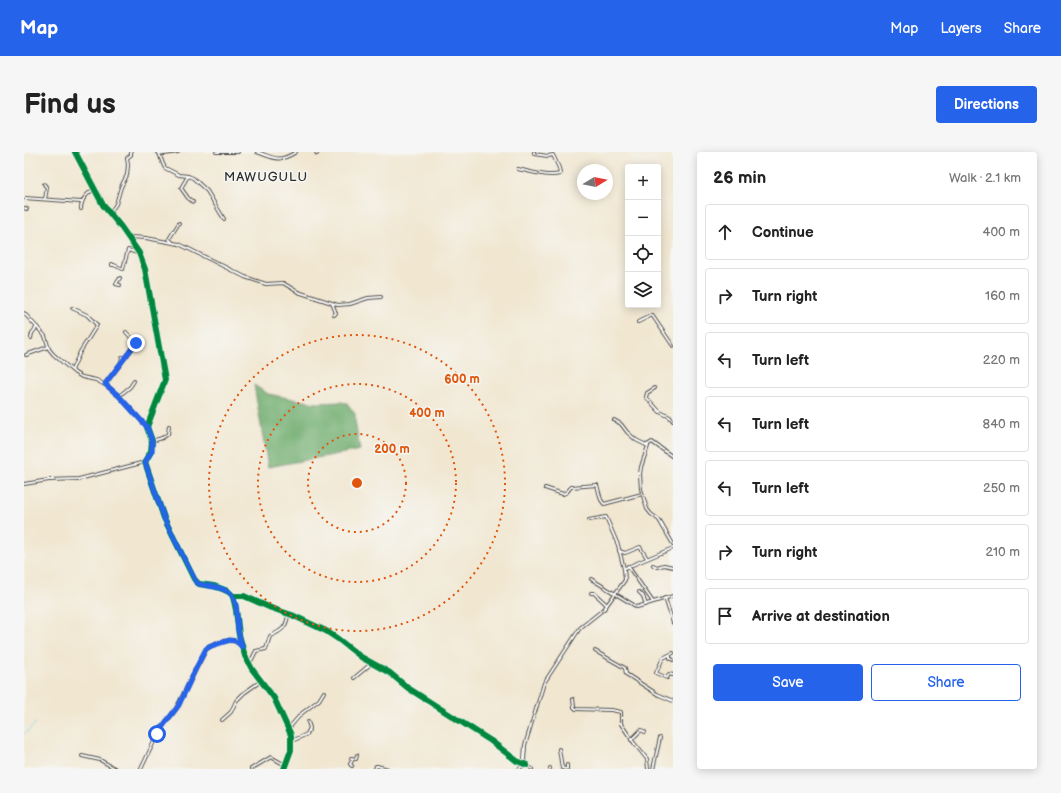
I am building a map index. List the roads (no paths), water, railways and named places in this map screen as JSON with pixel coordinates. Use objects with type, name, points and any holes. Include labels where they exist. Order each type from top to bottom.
[{"type":"street","points":[[75,152],[103,205],[110,212],[139,253],[145,269],[165,380],[147,427]]},
{"type":"street","points":[[110,212],[116,204],[121,187],[127,175],[128,165],[126,159],[131,155],[131,152]]},
{"type":"street","points":[[158,152],[164,154],[178,152]]},
{"type":"street","points":[[158,152],[165,168],[179,175],[188,176],[198,182],[207,191],[224,218]]},
{"type":"street","points":[[216,152],[238,152]]},
{"type":"street","points":[[257,152],[274,159],[289,156],[296,152]]},
{"type":"street","points":[[518,169],[549,175],[560,174],[553,155],[540,155],[534,154],[534,152]]},
{"type":"street","points":[[188,176],[182,188],[188,198],[193,202]]},
{"type":"street","points":[[44,184],[47,188],[45,199]]},
{"type":"street","points":[[81,209],[81,202],[95,188]]},
{"type":"street","points":[[24,198],[81,202]]},
{"type":"street","points":[[179,223],[169,239],[172,242],[179,244],[245,277],[266,284],[283,283],[298,292],[338,305],[350,304],[368,298],[381,297]]},
{"type":"street","points":[[125,234],[131,237],[179,244]]},
{"type":"street","points":[[112,264],[112,266],[114,265],[123,269],[128,250],[139,253]]},
{"type":"street","points":[[120,278],[116,284],[120,284]]},
{"type":"street","points":[[332,303],[336,313],[334,315]]},
{"type":"street","points":[[72,308],[87,315],[96,325],[80,352],[72,370]]},
{"type":"street","points":[[24,314],[25,317],[45,336],[48,347],[53,354],[82,377],[96,380],[105,384],[119,396],[147,427],[152,441],[152,451],[145,462],[79,479],[49,480],[24,484]]},
{"type":"street","points":[[638,322],[652,316],[673,346]]},
{"type":"street","points":[[31,338],[32,332],[37,327]]},
{"type":"street","points":[[105,384],[136,343],[126,332]]},
{"type":"street","points":[[26,355],[48,347]]},
{"type":"street","points":[[122,357],[122,363]]},
{"type":"street","points":[[119,396],[130,387],[134,381]]},
{"type":"street","points":[[655,388],[647,394],[646,397],[660,412],[673,420]]},
{"type":"street","points":[[614,420],[621,424],[636,440],[647,445]]},
{"type":"street","points":[[152,441],[162,438],[168,434],[169,426]]},
{"type":"street","points":[[647,445],[652,442],[673,457]]},
{"type":"street","points":[[647,445],[640,474],[640,485],[647,509],[659,520],[673,544]]},
{"type":"street","points":[[145,462],[164,518],[194,579],[199,584],[214,586],[229,592],[233,596],[236,605],[238,630],[248,663],[274,698],[289,728],[292,741],[290,755],[284,769]]},
{"type":"street","points":[[545,488],[563,494],[567,492],[571,486],[597,485],[601,500],[604,504],[643,494]]},
{"type":"street","points":[[526,765],[524,760],[525,745],[544,683],[580,628],[607,605],[624,581],[624,569],[619,551],[606,517],[589,520]]},
{"type":"street","points":[[619,551],[626,553],[640,547],[647,558]]},
{"type":"street","points":[[624,569],[673,548]]},
{"type":"street","points":[[653,566],[657,567],[664,565],[673,567]]},
{"type":"street","points":[[628,566],[653,602]]},
{"type":"street","points":[[591,579],[614,591],[636,606],[646,605],[673,596]]},
{"type":"street","points":[[639,592],[643,596],[646,605]]},
{"type":"street","points":[[591,593],[594,593],[607,605]]},
{"type":"street","points":[[233,596],[244,596],[326,631],[361,657],[390,673],[408,688],[491,741],[517,761],[532,769]]},
{"type":"street","points":[[665,598],[673,624]]},
{"type":"street","points":[[248,663],[251,661],[256,651],[266,649],[270,636],[284,629],[288,621],[288,614]]},
{"type":"street","points":[[141,769],[159,731],[179,705],[206,649],[230,640],[236,641],[242,647]]},
{"type":"street","points":[[595,651],[625,668],[626,674],[657,694],[673,700]]},
{"type":"street","points":[[673,653],[663,658],[656,673],[667,678],[669,674],[673,675]]},
{"type":"street","points":[[670,655],[670,658],[673,660]]},
{"type":"street","points":[[354,678],[372,663]]},
{"type":"street","points":[[222,720],[231,712],[236,701],[260,681]]},
{"type":"street","points":[[289,728],[301,714],[319,700],[324,692]]},
{"type":"street","points":[[573,699],[574,707],[576,709],[611,710],[620,712],[621,724],[631,740],[647,759],[648,769]]},
{"type":"street","points":[[292,741],[307,734],[310,728],[308,722]]},
{"type":"street","points":[[631,740],[640,730],[645,732]]},
{"type":"street","points":[[653,769],[660,738]]},
{"type":"street","points":[[560,749],[562,768],[566,769],[567,765]]},
{"type":"street","points":[[352,766],[350,764],[352,758],[357,759],[357,755]]},
{"type":"street","points":[[82,756],[100,760],[116,769]]},
{"type":"street","points":[[251,769],[271,757],[286,766]]},
{"type":"street","points":[[519,769],[526,765]]},
{"type":"street","points":[[375,769],[376,766],[388,769]]},
{"type":"waterway","points":[[24,734],[36,723]]},
{"type":"district","name":"MAWUGULU","points":[[266,176]]}]
